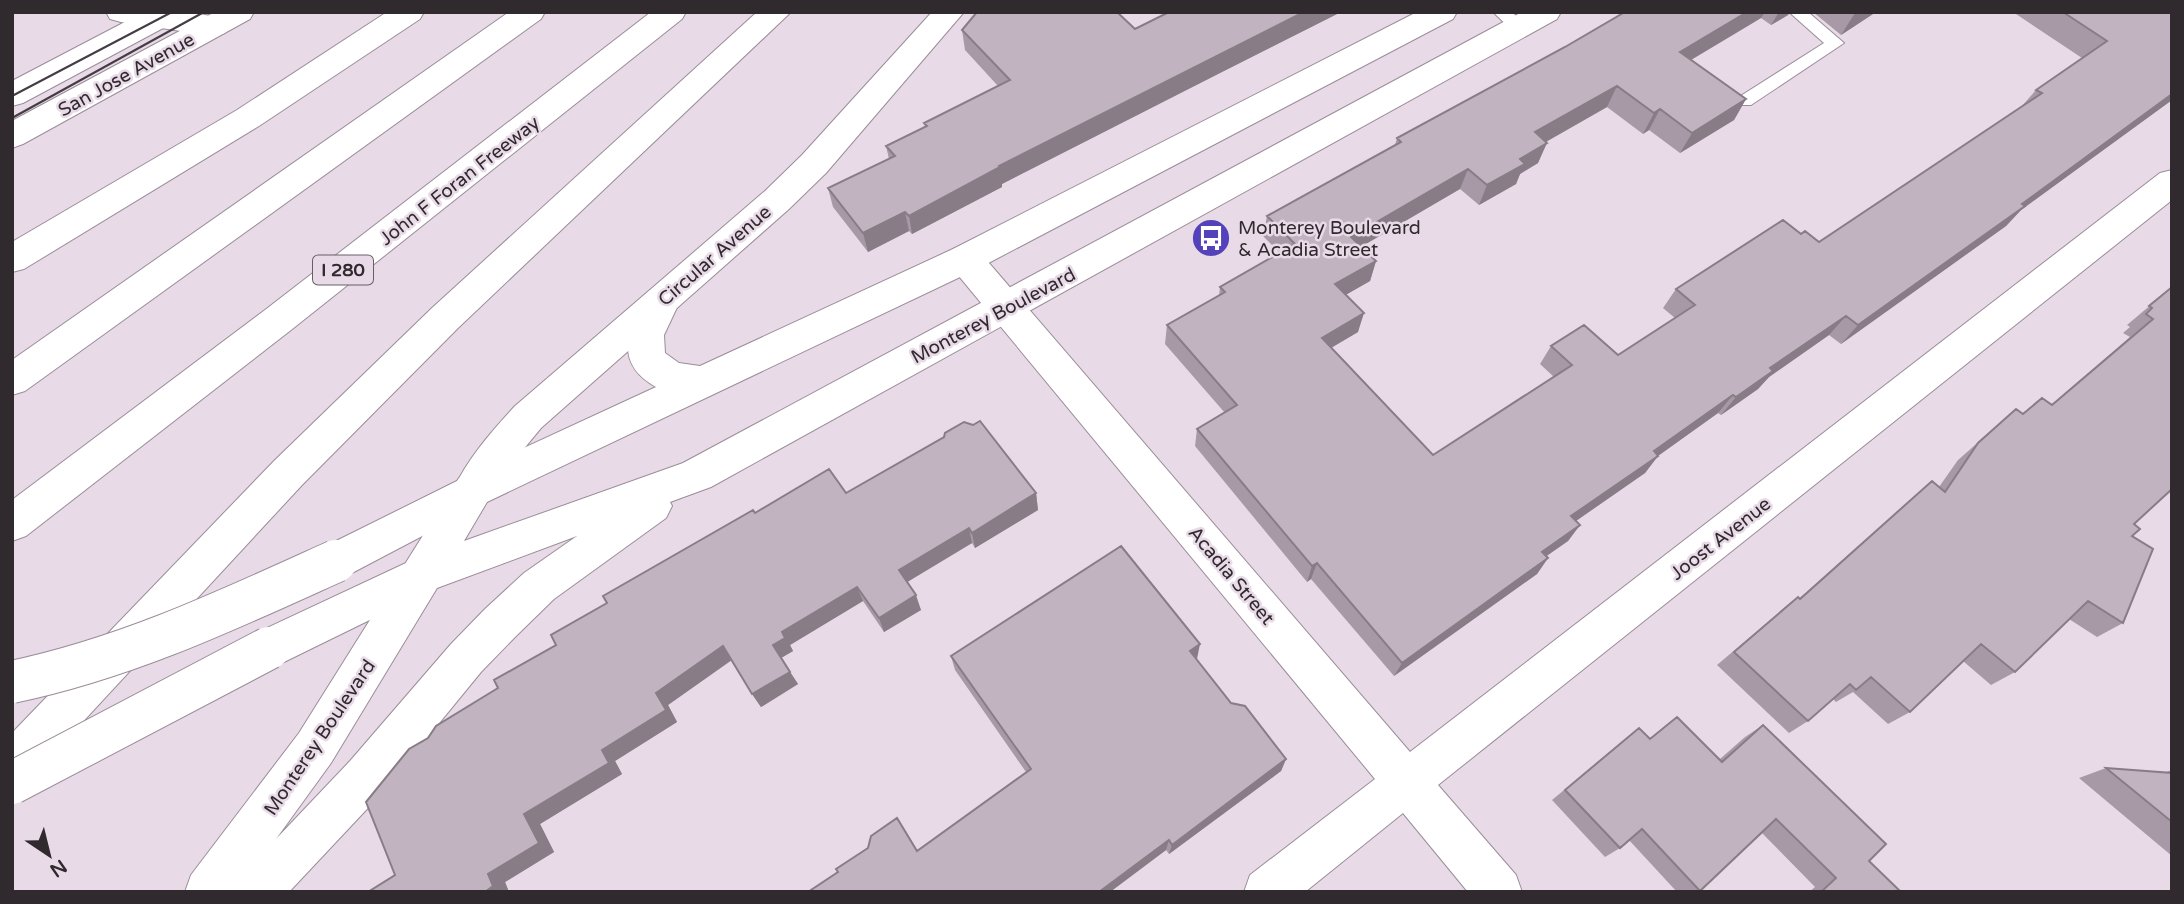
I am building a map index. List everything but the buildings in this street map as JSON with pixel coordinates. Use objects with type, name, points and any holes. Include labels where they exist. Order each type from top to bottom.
[{"type":"main road","points":[[121,12],[227,19]]},
{"type":"main road","points":[[12,259],[248,118],[408,12]]},
{"type":"main road","points":[[12,380],[530,12]]},
{"type":"main road","name":"John F Foran Freeway","points":[[12,523],[299,304],[671,12]]},
{"type":"main road","points":[[12,765],[288,473],[435,327],[776,12]]},
{"type":"main road","name":"Circular Avenue","points":[[473,490],[499,450],[528,417],[787,191],[949,12]]},
{"type":"main road","points":[[12,682],[100,660],[162,637],[336,561],[473,490],[965,259],[1442,12]]},
{"type":"main road","name":"San Jose Avenue","points":[[12,95],[163,15]]},
{"type":"main road","name":"Monterey Boulevard","points":[[421,575],[697,475],[1006,308],[1522,17]]},
{"type":"main road","name":"San Jose Avenue","points":[[12,136],[227,19]]},
{"type":"main road","name":"Joost Avenue","points":[[1267,892],[2172,183]]},
{"type":"main road","name":"Acadia Street","points":[[965,259],[1499,892]]},
{"type":"main road","points":[[662,301],[649,320],[643,339],[647,356],[657,370],[669,378],[707,382]]},
{"type":"main road","points":[[257,892],[366,777],[466,658],[529,595],[576,558],[697,475]]},
{"type":"main road","name":"Monterey Boulevard","points":[[208,892],[315,748],[473,490]]},
{"type":"main road","points":[[12,783],[269,648],[421,575]]},
{"type":"lane","points":[[1745,101],[1836,43],[1797,12]]},
{"type":"tram line","points":[[12,96],[172,12]]},
{"type":"tram line","points":[[12,118],[204,12]]},
{"type":"place","name":"Monterey Boulevard & Acadia Street","points":[[1211,238]]}]
